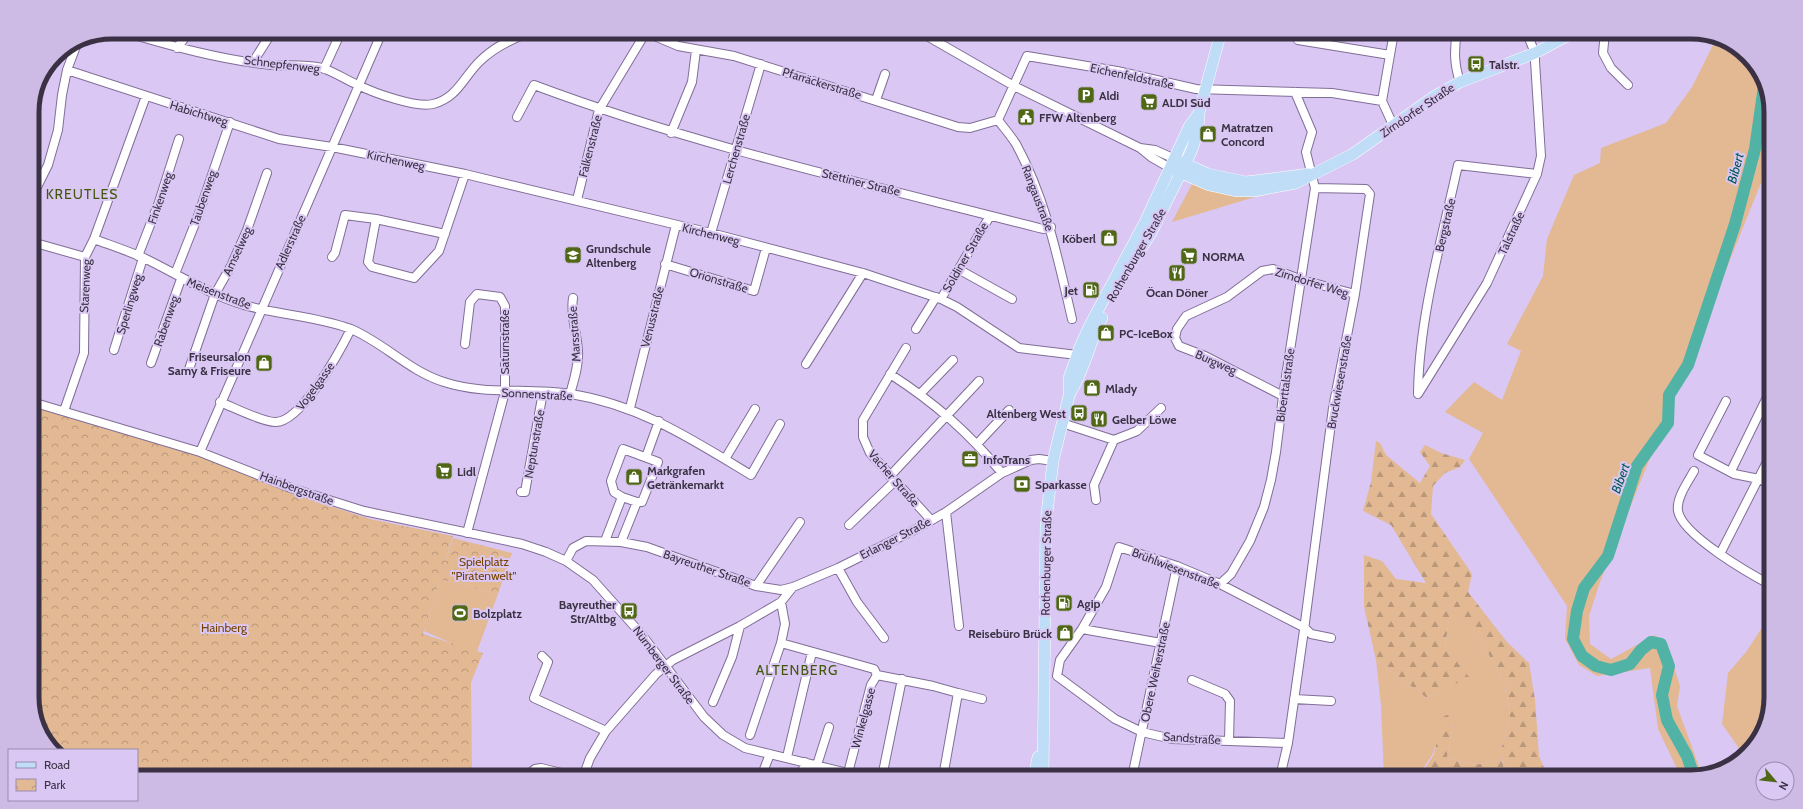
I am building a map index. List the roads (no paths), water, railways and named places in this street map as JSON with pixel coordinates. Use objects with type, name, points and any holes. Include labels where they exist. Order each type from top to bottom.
[{"type":"main road","name":"Rothenburger Straße","points":[[1069,396],[1077,382],[1085,357],[1111,299],[1151,233],[1183,169],[1198,131],[1199,113],[1207,89],[1219,39]]},
{"type":"main road","name":"Zirndorfer Straße","points":[[1173,164],[1183,169],[1220,178],[1246,182],[1270,180],[1294,174],[1312,174],[1353,154],[1435,96],[1460,82],[1535,53],[1562,39]]},
{"type":"main road","name":"Rothenburger Straße","points":[[1043,770],[1045,676],[1044,553],[1048,497],[1053,461],[1069,396],[1069,378],[1089,327],[1145,222],[1189,128],[1199,113]]},
{"type":"main road","name":"Rothenburger Straße","points":[[1036,770],[1044,733]]},
{"type":"street","name":"Schnepfenweg","points":[[147,39],[177,48],[253,62],[272,65],[310,66],[324,69],[359,86],[413,104],[424,106],[434,104],[452,95],[478,63],[493,50],[511,39]]},
{"type":"street","points":[[177,48],[184,39]]},
{"type":"street","points":[[253,62],[268,39]]},
{"type":"street","points":[[324,69],[338,39]]},
{"type":"street","name":"Adlerstraße","points":[[200,452],[220,402],[379,39]]},
{"type":"street","name":"Falkenstraße","points":[[577,200],[599,110],[642,39]]},
{"type":"street","name":"Pfarräckerstraße","points":[[662,39],[678,46],[734,56],[761,64],[958,127],[970,128],[998,120]]},
{"type":"street","points":[[932,39],[1014,86],[1140,148],[1155,150],[1173,164]]},
{"type":"street","points":[[1393,39],[1382,101],[1393,125]]},
{"type":"street","points":[[1457,39],[1454,51],[1455,69],[1460,82]]},
{"type":"street","points":[[1529,39],[1535,53]]},
{"type":"street","points":[[1604,39],[1602,53],[1611,68],[1628,85]]},
{"type":"street","points":[[1298,40],[1390,55]]},
{"type":"street","points":[[671,133],[692,82],[696,50]]},
{"type":"street","points":[[39,182],[48,165],[58,130],[62,95],[72,51]]},
{"type":"street","name":"Talstraße","points":[[1418,394],[1487,284],[1537,174],[1541,156],[1535,53]]},
{"type":"street","name":"Eichenfeldstraße","points":[[1014,86],[1027,56],[1117,72],[1192,88],[1332,93],[1382,101]]},
{"type":"street","name":"Lerchenstraße","points":[[711,234],[761,64]]},
{"type":"street","name":"Habichtweg","points":[[67,70],[279,139],[332,147]]},
{"type":"street","points":[[876,100],[885,74]]},
{"type":"street","name":"Stettiner Straße","points":[[516,117],[534,85],[599,110],[671,133],[990,216],[1043,229],[1051,227]]},
{"type":"street","points":[[998,120],[1014,86]]},
{"type":"street","points":[[1295,92],[1312,132],[1306,152],[1312,174]]},
{"type":"street","name":"Starenweg","points":[[64,411],[84,353],[86,257],[94,239],[146,96]]},
{"type":"street","name":"Rangaustraße","points":[[998,120],[1015,143],[1034,182],[1051,227],[1072,319]]},
{"type":"street","name":"Taubenweg","points":[[178,276],[230,122]]},
{"type":"street","name":"Finkenweg","points":[[141,257],[160,202],[178,139]]},
{"type":"street","name":"Kirchenweg","points":[[332,147],[465,174],[577,200],[863,274],[939,298],[957,307],[1019,348],[1077,355]]},
{"type":"street","name":"Bergstraße","points":[[1418,394],[1418,364],[1435,271],[1458,166],[1537,174]]},
{"type":"street","name":"Amselweg","points":[[188,372],[215,294],[231,266],[247,230],[267,174]]},
{"type":"street","points":[[376,219],[368,262],[372,267],[414,278],[439,251],[465,174]]},
{"type":"street","name":"Biberttalstraße","points":[[1220,584],[1231,574],[1250,542],[1264,507],[1272,480],[1283,396],[1315,188],[1312,174]]},
{"type":"street","name":"Bruckwiesenstraße","points":[[1282,770],[1288,743],[1305,628],[1333,408],[1355,294],[1370,194],[1366,189],[1315,188]]},
{"type":"street","points":[[332,257],[335,253],[345,215],[376,219],[445,234]]},
{"type":"street","name":"Soldiner Straße","points":[[939,298],[990,216]]},
{"type":"street","name":"Venusstraße","points":[[630,408],[676,225]]},
{"type":"street","name":"Meisenstraße","points":[[94,239],[141,257],[215,294],[261,308],[324,320],[351,329]]},
{"type":"street","points":[[39,244],[86,257]]},
{"type":"street","name":"Orionstraße","points":[[665,264],[754,291],[766,248]]},
{"type":"street","name":"Sperlingweg","points":[[114,350],[141,257]]},
{"type":"street","name":"Zirndorfer Weg","points":[[1186,316],[1227,297],[1262,271],[1273,268],[1302,280],[1355,294]]},
{"type":"street","points":[[958,269],[1012,299]]},
{"type":"street","points":[[806,364],[863,274]]},
{"type":"street","name":"Rabenweg","points":[[151,363],[178,276]]},
{"type":"street","name":"Saturnstraße","points":[[465,344],[470,302],[477,294],[500,297],[505,306],[505,392]]},
{"type":"street","name":"Marsstraße","points":[[570,394],[578,362],[578,349],[571,309],[573,298]]},
{"type":"street","points":[[916,329],[939,298]]},
{"type":"street","name":"Burgweg","points":[[1186,316],[1177,329],[1175,338],[1179,346],[1218,362],[1283,396]]},
{"type":"street","name":"Sonnenstraße","points":[[351,329],[368,337],[419,371],[442,382],[470,390],[570,394],[630,408],[659,421],[751,475],[780,424]]},
{"type":"street","name":"Vogelgasse","points":[[220,402],[270,421],[287,420],[293,415],[320,382],[351,329]]},
{"type":"street","name":"Vacher Straße","points":[[906,348],[863,420],[863,437],[870,452],[930,520]]},
{"type":"street","points":[[920,394],[953,360]]},
{"type":"street","points":[[1418,364],[1426,371],[1435,366]]},
{"type":"street","points":[[890,374],[920,394],[947,415],[978,443],[1002,472]]},
{"type":"street","points":[[849,525],[979,381]]},
{"type":"street","points":[[467,533],[505,392]]},
{"type":"street","name":"Neptunstraße","points":[[521,492],[525,492],[543,392]]},
{"type":"street","points":[[1726,402],[1698,455],[1731,471],[1734,474],[1764,482]]},
{"type":"street","points":[[1731,471],[1764,403]]},
{"type":"street","name":"Hainbergstraße","points":[[39,404],[200,452],[310,495],[364,511],[522,544],[566,561]]},
{"type":"street","points":[[1062,423],[1114,440],[1137,431],[1161,408]]},
{"type":"street","points":[[725,459],[755,409]]},
{"type":"street","points":[[978,443],[1009,410]]},
{"type":"street","points":[[646,458],[659,421]]},
{"type":"street","points":[[1096,500],[1094,485],[1114,440]]},
{"type":"street","points":[[623,449],[646,458],[658,462],[642,502],[636,502],[622,497],[614,492],[611,481],[623,449]]},
{"type":"street","name":"Erlanger Straße","points":[[586,770],[590,758],[606,731],[656,674],[673,660],[740,626],[781,602],[793,587],[838,568],[946,512],[1002,472],[1031,460],[1039,459],[1053,461]]},
{"type":"street","points":[[1720,554],[1764,467]]},
{"type":"street","points":[[1694,471],[1683,492],[1678,511],[1683,523],[1702,541],[1720,554],[1764,581]]},
{"type":"street","points":[[605,541],[622,497]]},
{"type":"street","points":[[622,542],[636,502]]},
{"type":"street","points":[[946,512],[959,626]]},
{"type":"street","points":[[756,586],[800,522]]},
{"type":"street","name":"Bayreuther Straße","points":[[566,561],[573,548],[586,541],[622,542],[647,547],[756,586],[780,590],[793,587]]},
{"type":"street","name":"Brühlwiesenstraße","points":[[1060,660],[1082,629],[1106,587],[1120,547],[1177,566],[1220,584],[1305,628]]},
{"type":"street","name":"Nürnberger Straße","points":[[566,561],[582,570],[605,591],[642,635],[704,717],[723,735],[745,748],[837,770]]},
{"type":"street","name":"Obere Weiherstraße","points":[[1134,770],[1177,566]]},
{"type":"street","points":[[838,568],[858,602],[884,638]]},
{"type":"street","points":[[750,735],[781,643],[785,624],[781,602]]},
{"type":"street","points":[[713,702],[732,657],[740,626]]},
{"type":"street","points":[[1305,628],[1311,634],[1331,638]]},
{"type":"street","points":[[1082,629],[1161,643]]},
{"type":"street","points":[[781,643],[874,668],[877,675]]},
{"type":"street","points":[[787,757],[812,652]]},
{"type":"street","points":[[542,656],[548,662],[534,698],[606,731]]},
{"type":"street","name":"Sandstraße","points":[[1060,660],[1058,676],[1115,719],[1142,732],[1172,739],[1288,743]]},
{"type":"street","name":"Winkelgasse","points":[[849,770],[870,686],[877,675],[902,679],[982,699]]},
{"type":"street","points":[[883,770],[902,679]]},
{"type":"street","points":[[1192,680],[1225,694],[1230,701],[1229,741]]},
{"type":"street","points":[[944,770],[958,693]]},
{"type":"street","points":[[1294,699],[1331,701]]},
{"type":"street","points":[[818,765],[828,727]]},
{"type":"street","points":[[764,770],[770,754]]},
{"type":"street","points":[[803,770],[805,762]]},
{"type":"street","points":[[534,770],[541,768],[549,770]]},
{"type":"waterway","name":"Bibert","points":[[1692,770],[1687,756],[1667,720],[1662,695],[1669,666],[1661,644],[1651,642],[1641,650],[1630,664],[1611,670],[1596,666],[1582,656],[1573,639],[1577,611],[1584,588],[1608,556],[1637,466],[1668,423],[1669,395],[1688,365],[1735,224],[1755,149],[1762,96]]},
{"type":"place","name":"Talstr.","points":[[1476,64]]},
{"type":"place","name":"Aldi","points":[[1086,95]]},
{"type":"place","name":"ALDI Süd","points":[[1149,102]]},
{"type":"place","name":"FFW Altenberg","points":[[1026,117]]},
{"type":"place","name":"Matratzen Concord","points":[[1208,134]]},
{"type":"place","name":"Köberl","points":[[1109,238]]},
{"type":"place","name":"Grundschule Altenberg","points":[[573,255]]},
{"type":"place","name":"NORMA","points":[[1189,256]]},
{"type":"place","name":"Öcan Döner","points":[[1177,273]]},
{"type":"place","name":"Jet","points":[[1091,290]]},
{"type":"place","name":"PC-IceBox","points":[[1106,333]]},
{"type":"place","name":"Friseursalon Samy & Friseure","points":[[264,363]]},
{"type":"place","name":"Mlady","points":[[1092,388]]},
{"type":"place","name":"Altenberg West","points":[[1079,413]]},
{"type":"place","name":"Gelber Löwe","points":[[1099,419]]},
{"type":"place","name":"InfoTrans","points":[[970,459]]},
{"type":"place","name":"Lidl","points":[[444,471]]},
{"type":"place","name":"Markgrafen Getränkemarkt","points":[[634,477]]},
{"type":"place","name":"Sparkasse","points":[[1022,484]]},
{"type":"place","name":"Agip","points":[[1064,603]]},
{"type":"place","name":"Bayreuther Str/Altbg","points":[[629,611]]},
{"type":"place","name":"Bolzplatz","points":[[460,613]]},
{"type":"place","name":"Reisebüro Brück","points":[[1065,633]]},
{"type":"district","name":"KREUTLES","points":[[82,194]]},
{"type":"district","name":"ALTENBERG","points":[[797,670]]},
{"type":"park label","name":"Spielplatz \"Piratenwelt\"","points":[[484,568]]},
{"type":"park label","name":"Hainberg","points":[[224,627]]}]
